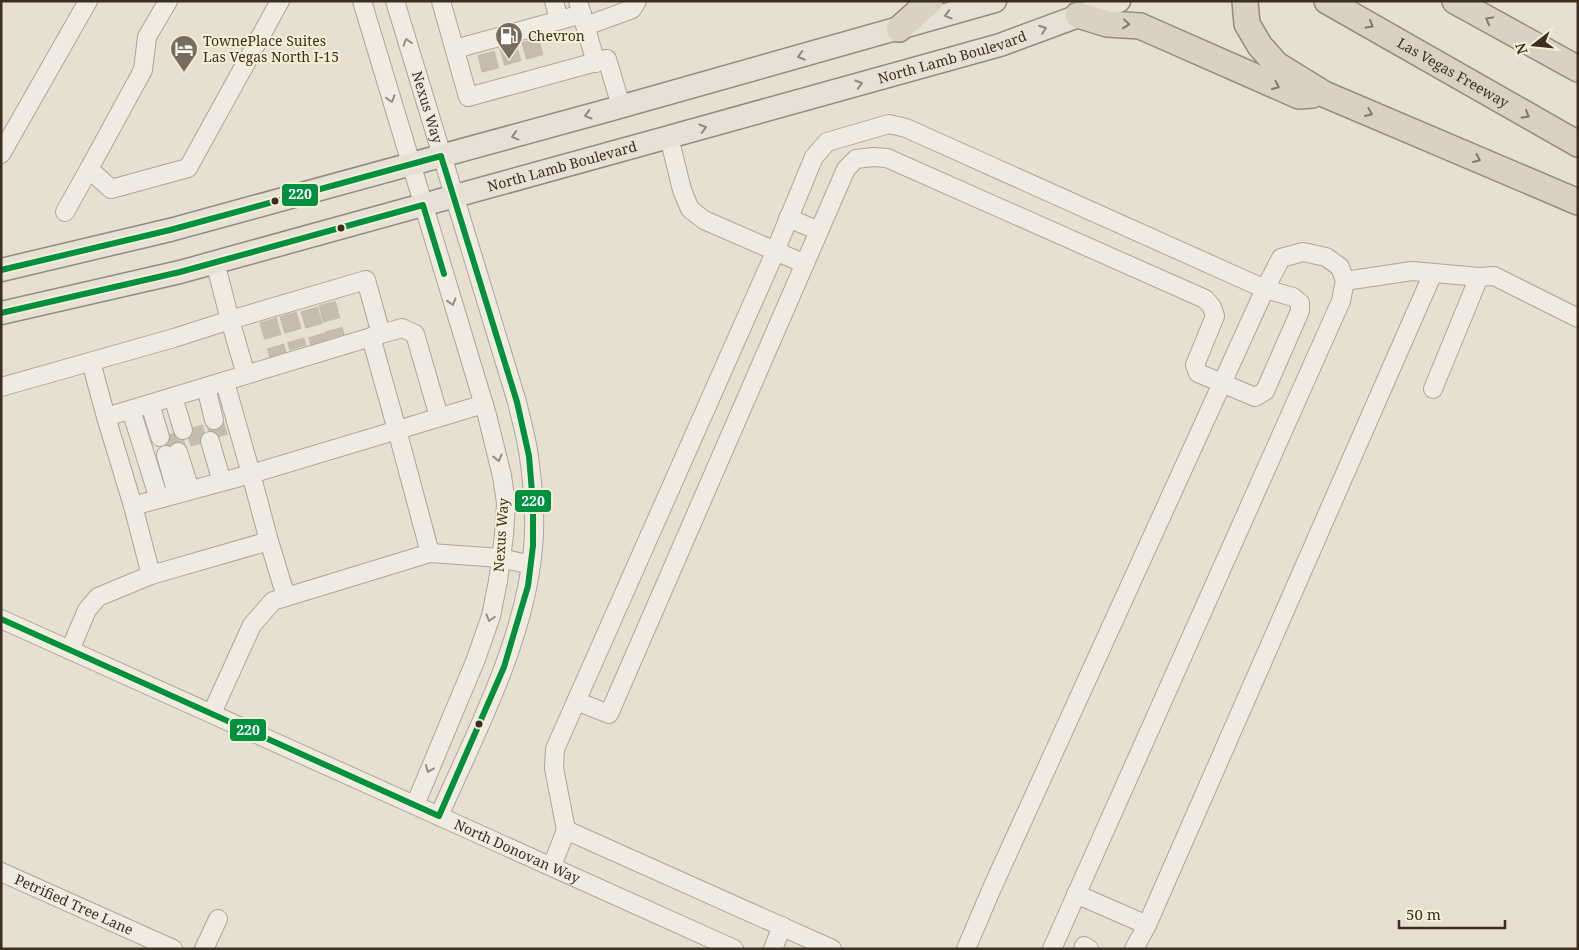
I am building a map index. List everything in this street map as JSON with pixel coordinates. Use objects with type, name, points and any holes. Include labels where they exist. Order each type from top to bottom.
[{"type":"highway","points":[[899,29],[930,1]]},
{"type":"highway","points":[[1245,1],[1247,24],[1260,46],[1277,65],[1324,94],[1578,202]]},
{"type":"highway","name":"Las Vegas Freeway","points":[[1327,1],[1578,144]]},
{"type":"highway","points":[[1455,1],[1578,68]]},
{"type":"highway","points":[[1078,15],[1107,24],[1140,26],[1299,96],[1324,94]]},
{"type":"main road","points":[[1,270],[170,230],[995,1]]},
{"type":"main road","name":"North Lamb Boulevard","points":[[1,314],[180,272],[1000,45],[1119,1]]},
{"type":"street","points":[[1,154],[88,1]]},
{"type":"street","points":[[64,212],[143,70],[147,37],[168,1]]},
{"type":"street","points":[[89,169],[111,189],[188,168],[280,1]]},
{"type":"street","name":"Nexus Way","points":[[362,1],[484,404],[504,485],[506,503],[501,558],[491,616],[476,659],[415,805]]},
{"type":"street","name":"Nexus Way","points":[[394,1],[517,402],[529,456],[533,504],[534,546],[528,586],[504,667],[439,816]]},
{"type":"street","points":[[441,1],[468,97],[494,84],[517,77],[539,71],[596,63],[607,59],[621,106]]},
{"type":"street","points":[[554,1],[573,13],[596,63]]},
{"type":"street","points":[[455,49],[484,47],[529,35],[573,13],[632,9],[637,1]]},
{"type":"street","points":[[552,866],[566,830],[554,768],[555,749],[576,701],[775,251],[814,157],[826,142],[890,124],[906,128],[1265,289],[1293,297],[1300,303],[1300,311],[1266,390],[1255,397],[1198,374],[1195,365],[1215,316],[1212,307],[1205,300],[887,158],[856,159],[846,169],[608,714],[576,701]]},
{"type":"street","points":[[669,137],[682,190],[690,209],[704,220],[804,264]]},
{"type":"street","points":[[788,218],[819,231]]},
{"type":"street","points":[[966,949],[996,879],[1222,383],[1281,258],[1303,252],[1326,257],[1340,267],[1345,281],[1341,301],[1052,949]]},
{"type":"street","points":[[215,262],[246,375]]},
{"type":"street","points":[[1345,281],[1412,271],[1479,277],[1494,276],[1578,318]]},
{"type":"street","points":[[1134,949],[1147,925],[1432,273]]},
{"type":"street","points":[[1433,389],[1479,277]]},
{"type":"street","points":[[1,387],[174,338],[230,320],[266,315],[326,298],[366,280],[397,430],[430,553]]},
{"type":"street","points":[[106,417],[225,382],[300,353],[338,342],[402,328],[416,334],[439,417]]},
{"type":"street","points":[[91,362],[151,575]]},
{"type":"street","points":[[225,382],[286,597]]},
{"type":"street","points":[[179,396],[188,428]]},
{"type":"street","points":[[179,396],[188,428]]},
{"type":"street","points":[[179,396],[188,428]]},
{"type":"street","points":[[133,506],[251,474],[484,404]]},
{"type":"street","points":[[131,410],[159,499]]},
{"type":"street","points":[[194,447],[205,486]]},
{"type":"street","points":[[194,447],[205,486]]},
{"type":"street","points":[[194,447],[205,486]]},
{"type":"street","points":[[70,650],[87,610],[98,597],[151,575],[269,541]]},
{"type":"street","points":[[212,713],[252,625],[273,601],[430,553],[501,558],[531,565]]},
{"type":"street","name":"North Donovan Way","points":[[1,619],[734,949]]},
{"type":"street","points":[[566,830],[832,949]]},
{"type":"street","name":"Petrified Tree Lane","points":[[1,872],[173,949]]},
{"type":"street","points":[[1076,894],[1147,925]]},
{"type":"street","points":[[204,949],[218,920]]},
{"type":"street","points":[[773,949],[782,926]]},
{"type":"street","points":[[1083,949],[1084,946],[1089,949]]},
{"type":"tunnel","points":[[530,40],[537,65]]},
{"type":"tunnel","points":[[508,46],[515,71]]},
{"type":"tunnel","points":[[486,53],[492,77]]},
{"type":"tunnel","points":[[327,303],[336,337]]},
{"type":"tunnel","points":[[309,309],[319,343]]},
{"type":"tunnel","points":[[288,314],[298,348]]},
{"type":"tunnel","points":[[268,320],[278,355]]},
{"type":"tunnel","points":[[214,420],[220,439]]},
{"type":"tunnel","points":[[194,427],[200,446]]},
{"type":"tunnel","points":[[173,433],[178,452]]},
{"type":"transit line","name":"220","points":[[1,270],[170,230],[441,156],[517,402],[529,456],[533,504],[533,546],[528,586],[504,667],[439,816],[1,619]]},
{"type":"transit line","name":"220","points":[[1,313],[180,272],[423,205],[444,274]]},
{"type":"place","name":"Chevron","points":[[509,60]]},
{"type":"place","name":"TownePlace Suites Las Vegas North I-15","points":[[184,73]]}]
